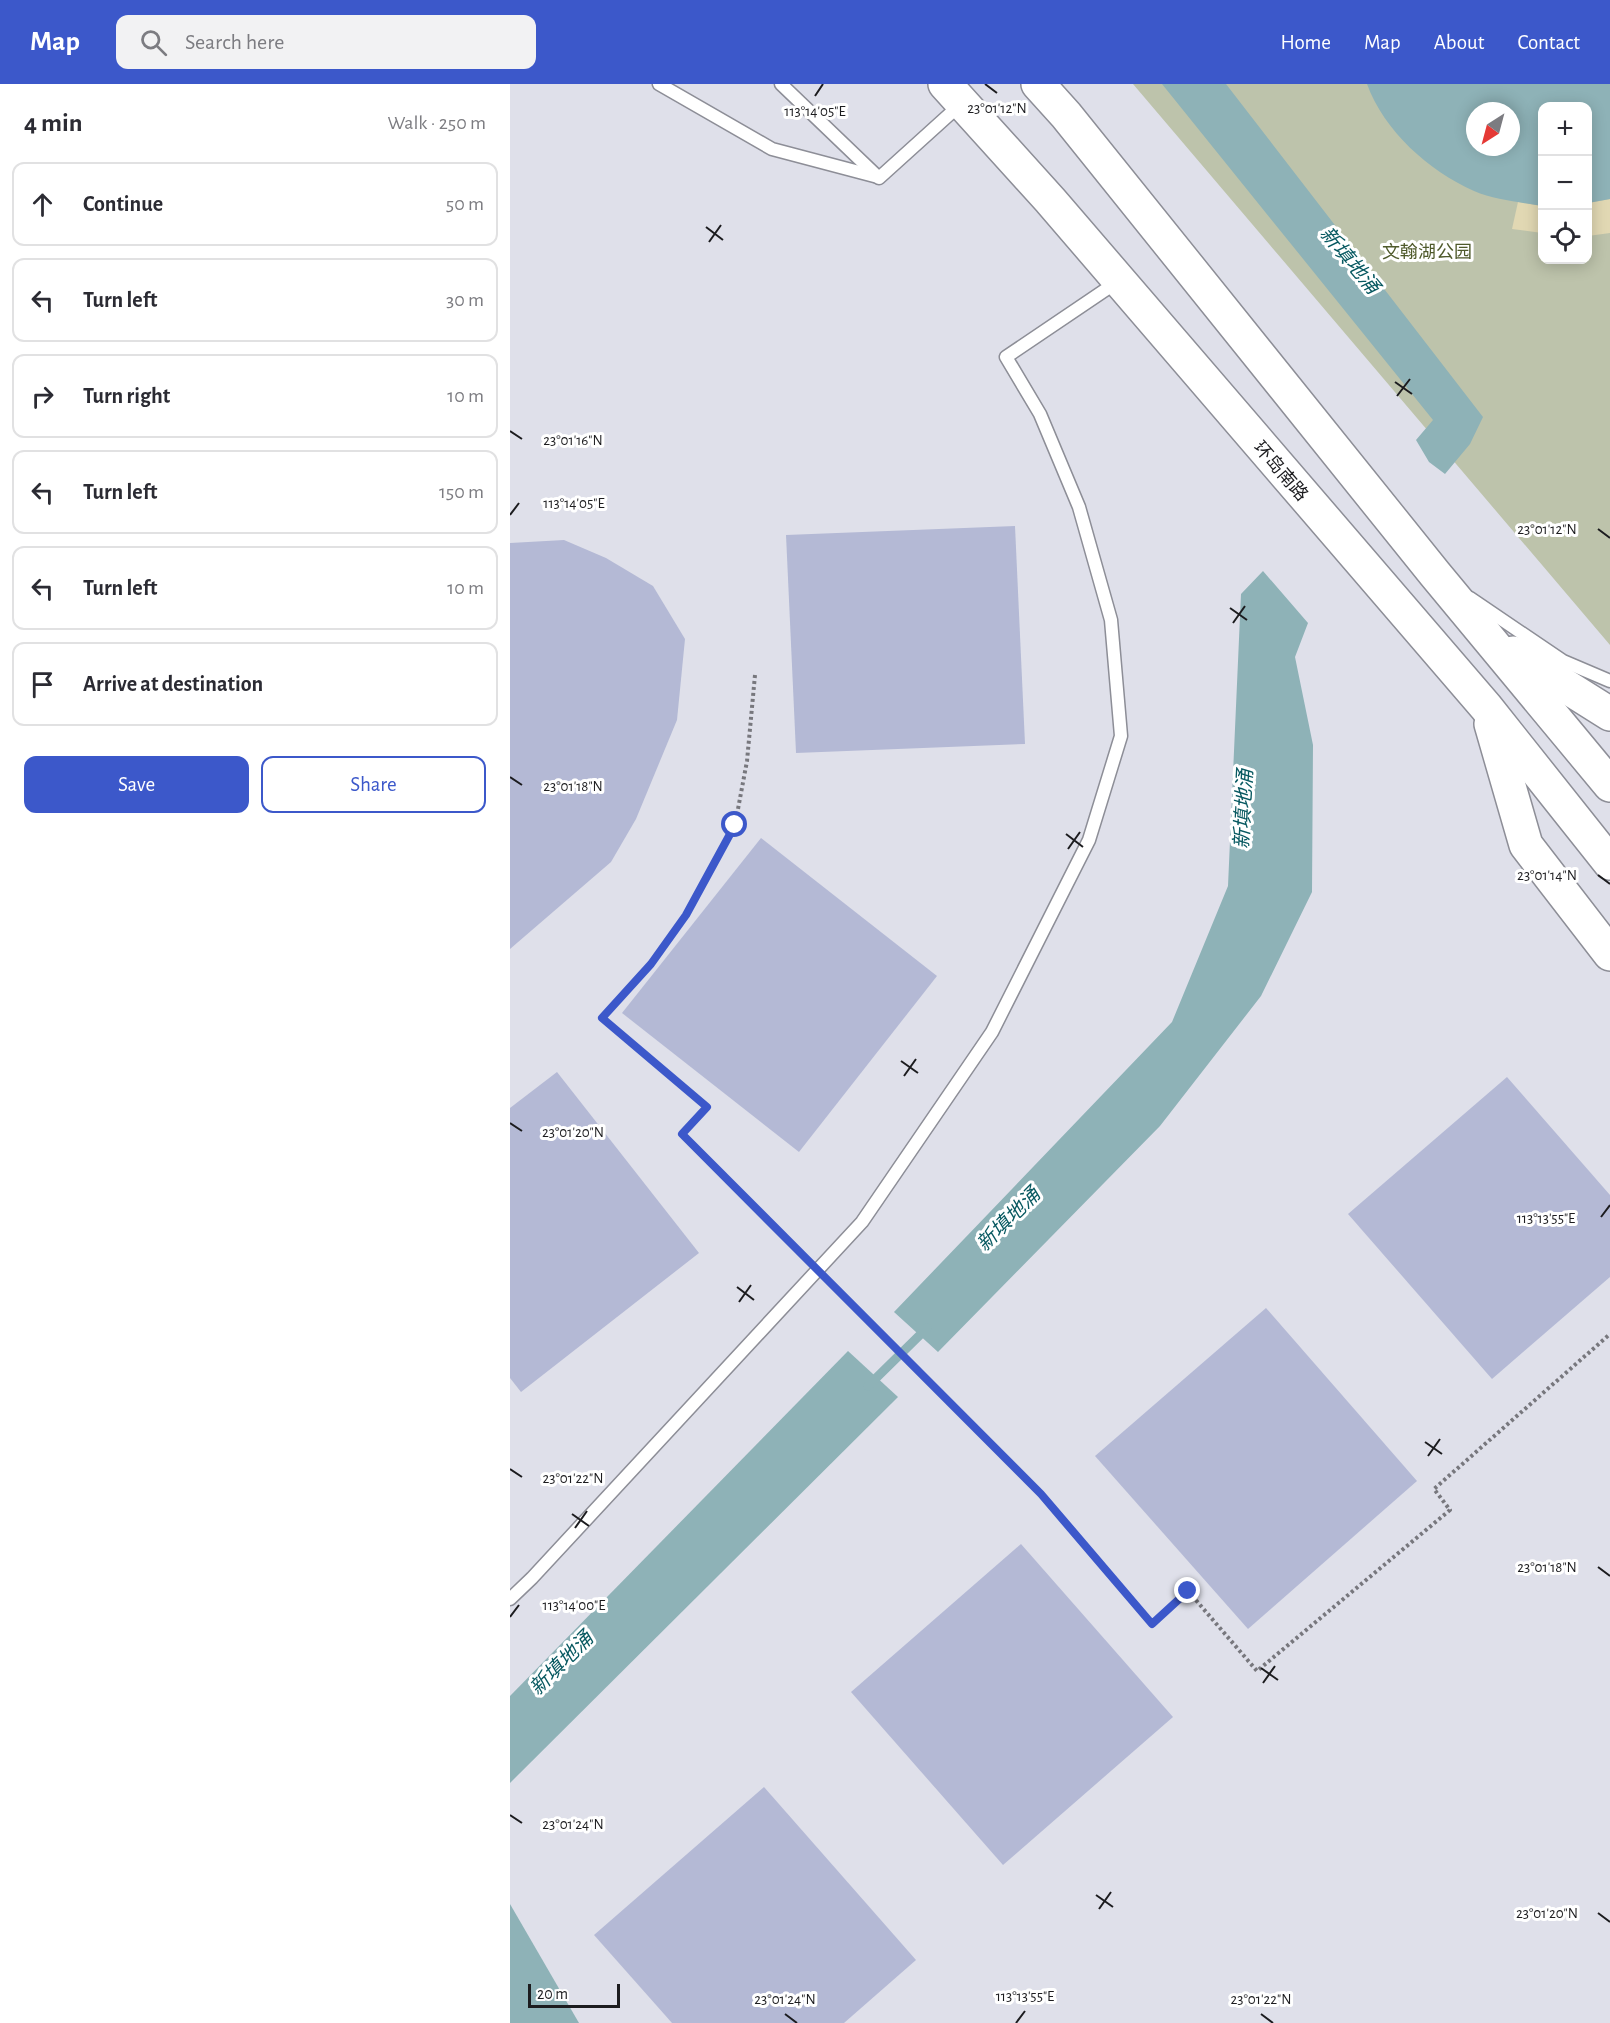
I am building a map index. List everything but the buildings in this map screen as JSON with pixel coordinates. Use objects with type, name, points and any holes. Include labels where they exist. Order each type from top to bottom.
[{"type":"main road","points":[[1038,84],[1066,115],[1435,574],[1610,785]]},
{"type":"main road","name":"环岛南路","points":[[954,93],[1050,200],[1486,707],[1610,863]]},
{"type":"main road","points":[[1489,638],[1610,714]]},
{"type":"main road","points":[[1486,707],[1526,845],[1610,954]]},
{"type":"lane","points":[[659,84],[772,149],[879,178]]},
{"type":"lane","points":[[781,84],[879,178]]},
{"type":"lane","points":[[879,178],[954,93]]},
{"type":"lane","points":[[510,1599],[862,1222],[992,1032],[1089,840],[1121,736],[1111,620],[1079,507],[1040,414],[1006,357],[1118,281]]},
{"type":"lane","points":[[1435,574],[1563,661],[1610,681]]},
{"type":"path","points":[[754,675],[747,761],[735,825],[686,915],[651,964],[602,1018],[707,1107],[682,1134],[1041,1494],[1152,1624],[1188,1591],[1257,1671],[1450,1510],[1434,1489],[1610,1334]]},
{"type":"green space","name":"文翰湖公园","points":[[1133,84],[1610,84],[1610,645]]},
{"type":"sand","points":[[1610,199],[1610,233],[1592,235],[1592,202]]},
{"type":"sand","points":[[1518,202],[1538,205],[1538,232],[1512,229]]},
{"type":"water","points":[[1162,84],[1226,84],[1483,417],[1470,444],[1445,474],[1429,462],[1416,440],[1433,420]]},
{"type":"water","points":[[1367,84],[1610,84],[1610,199],[1592,202],[1592,102],[1538,102],[1538,205],[1482,194],[1457,183],[1410,148],[1385,118]]},
{"type":"water","points":[[1263,571],[1308,623],[1295,657],[1313,745],[1312,892],[1261,996],[1160,1126],[938,1352],[894,1312],[1172,1022],[1228,886],[1241,594]]},
{"type":"water","points":[[848,1351],[898,1397],[510,1783],[510,1696]]},
{"type":"water","points":[[510,1904],[579,2023],[510,2023]]},
{"type":"waterway","name":"新填地涌","points":[[868,1386],[927,1328]]},
{"type":"route","points":[[735,825],[686,915],[651,964],[602,1018],[707,1107],[682,1134],[1041,1494],[1152,1624],[1188,1591]]}]
